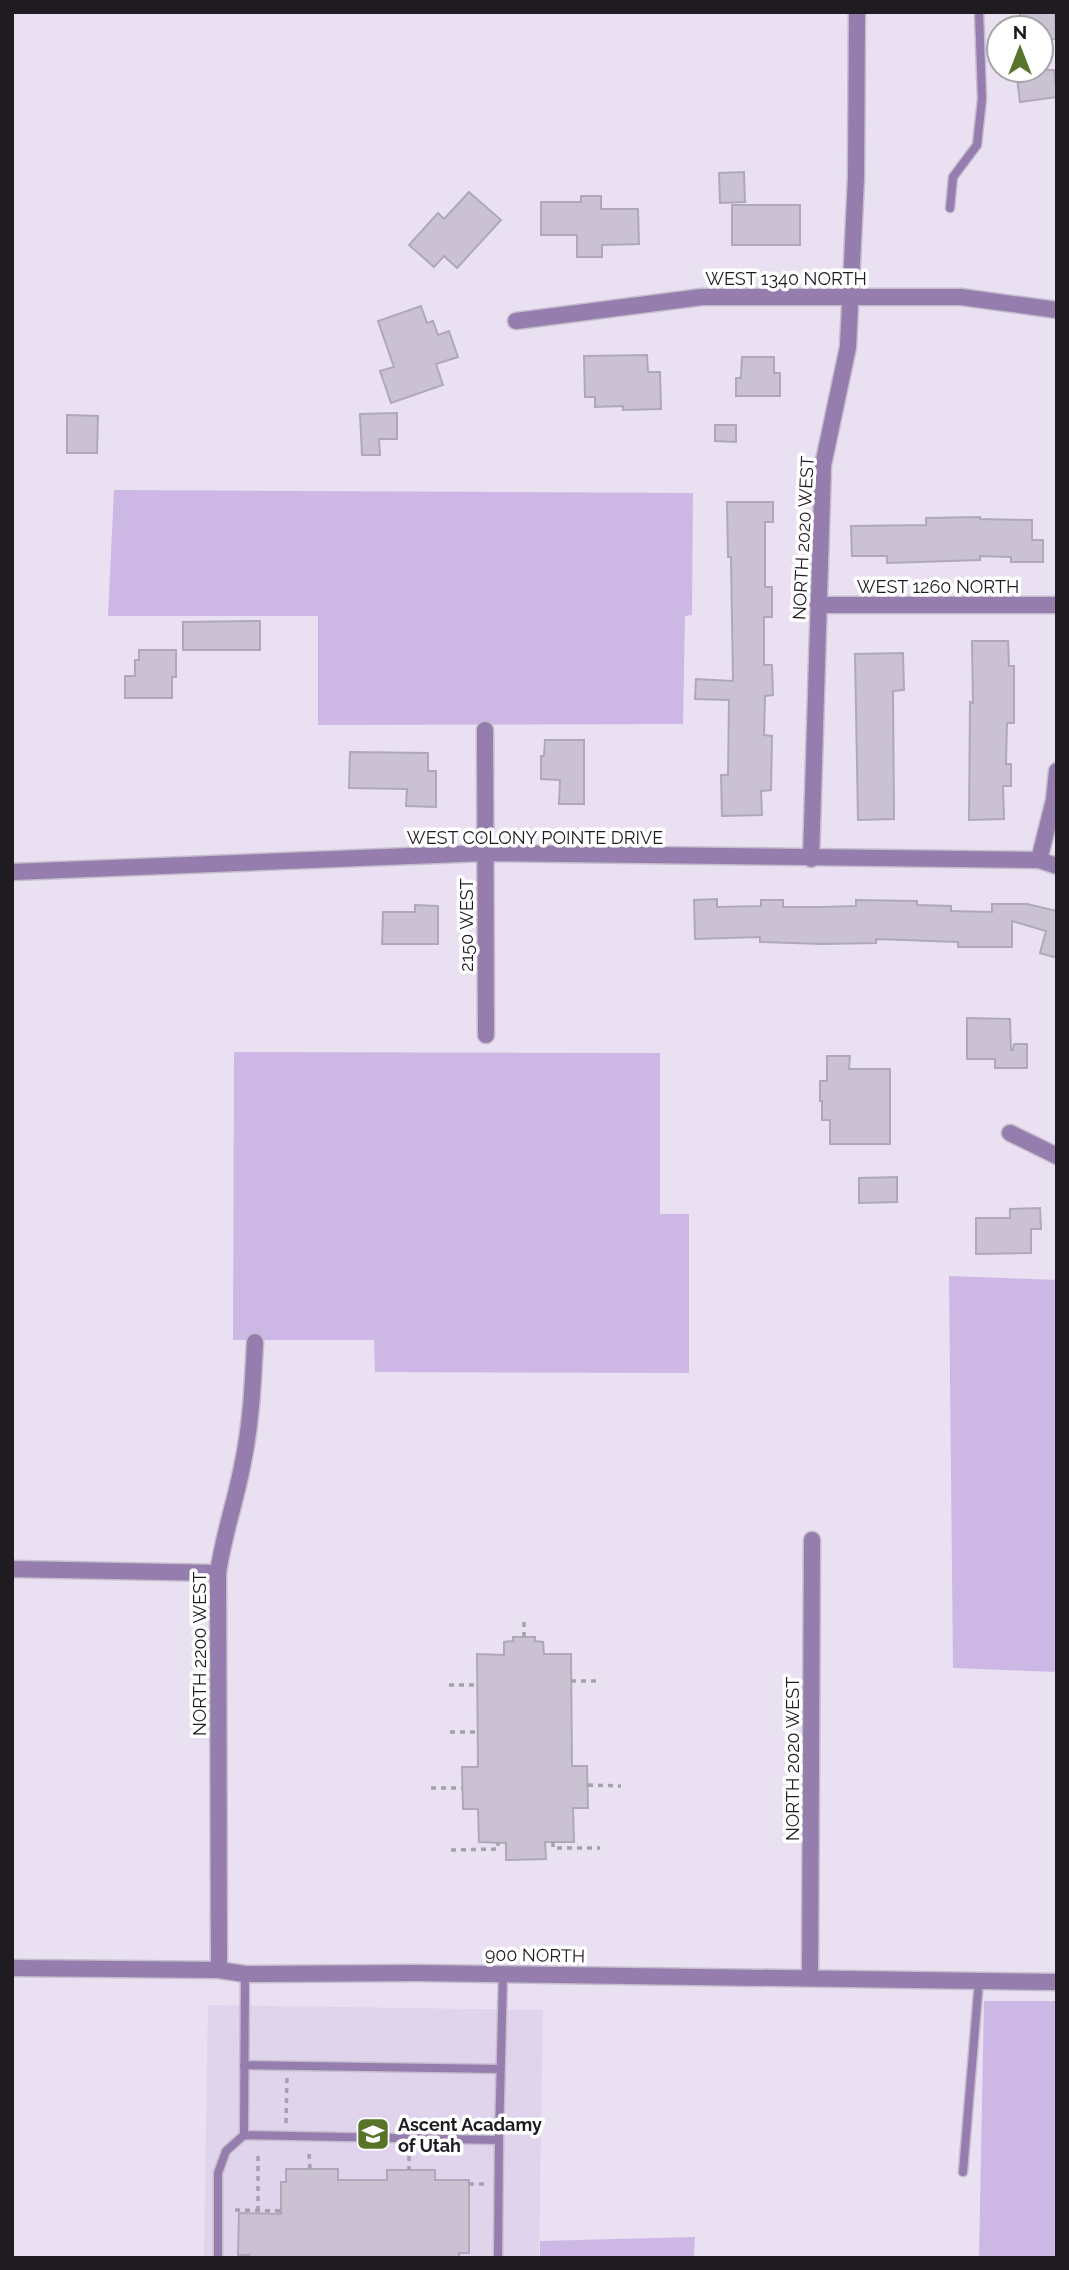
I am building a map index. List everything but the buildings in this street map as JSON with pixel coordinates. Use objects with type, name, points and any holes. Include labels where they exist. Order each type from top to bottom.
[{"type":"street","name":"NORTH 2020 WEST","points":[[811,859],[824,465],[848,347],[856,178],[857,12]]},
{"type":"street","name":"WEST 1340 NORTH","points":[[516,321],[702,297],[961,297],[1057,310]]},
{"type":"street","name":"WEST 1260 NORTH","points":[[818,605],[1057,606]]},
{"type":"street","name":"2150 WEST","points":[[485,730],[486,1035]]},
{"type":"street","points":[[1039,860],[1054,800],[1057,771]]},
{"type":"street","name":"WEST COLONY POINTE DRIVE","points":[[12,872],[485,853],[1039,860],[1057,866]]},
{"type":"street","points":[[1010,1133],[1057,1156]]},
{"type":"street","name":"NORTH 2200 WEST","points":[[219,1970],[218,1573],[223,1537],[243,1465],[256,1342]]},
{"type":"street","name":"NORTH 2020 WEST","points":[[810,1977],[812,1540]]},
{"type":"street","points":[[12,1570],[218,1573]]},
{"type":"street","name":"900 NORTH","points":[[12,1968],[219,1970],[245,1974],[810,1977],[1057,1982]]},
{"type":"lane","points":[[950,208],[953,177],[977,145],[982,99],[979,12]]},
{"type":"lane","points":[[244,2135],[245,1974]]},
{"type":"lane","points":[[498,2258],[503,1974]]},
{"type":"lane","points":[[963,2172],[979,1981]]},
{"type":"lane","points":[[244,2065],[500,2069]]},
{"type":"lane","points":[[218,2258],[218,2173],[226,2151],[244,2135],[499,2140]]},
{"type":"path","points":[[524,1622],[524,1637]]},
{"type":"path","points":[[571,1681],[599,1681]]},
{"type":"path","points":[[449,1685],[477,1685]]},
{"type":"path","points":[[450,1732],[478,1732]]},
{"type":"path","points":[[588,1785],[621,1786]]},
{"type":"path","points":[[431,1788],[463,1788]]},
{"type":"path","points":[[552,1842],[553,1848],[600,1848]]},
{"type":"path","points":[[450,1850],[498,1849],[498,1843]]},
{"type":"path","points":[[286,2136],[287,2065]]},
{"type":"path","points":[[258,2153],[258,2211]]},
{"type":"path","points":[[309,2154],[310,2169]]},
{"type":"path","points":[[409,2156],[409,2170]]},
{"type":"path","points":[[469,2184],[488,2184]]},
{"type":"path","points":[[235,2210],[281,2211]]},
{"type":"shaded area","points":[[114,490],[693,493],[692,615],[685,616],[683,724],[318,725],[318,616],[108,616]]},
{"type":"shaded area","points":[[234,1052],[660,1053],[660,1214],[689,1214],[689,1373],[375,1372],[374,1340],[233,1340]]},
{"type":"shaded area","points":[[949,1276],[1057,1280],[1057,1672],[953,1668]]},
{"type":"shaded area","points":[[984,2001],[1057,2001],[1057,2258],[979,2258]]},
{"type":"shaded area","name":"Ascent Acadamy of Utah","points":[[208,2005],[543,2010],[539,2258],[204,2258]]},
{"type":"shaded area","points":[[695,2237],[694,2258],[540,2258],[540,2241]]},
{"type":"place","name":"Ascent Acadamy of Utah","points":[[373,2134]]}]
